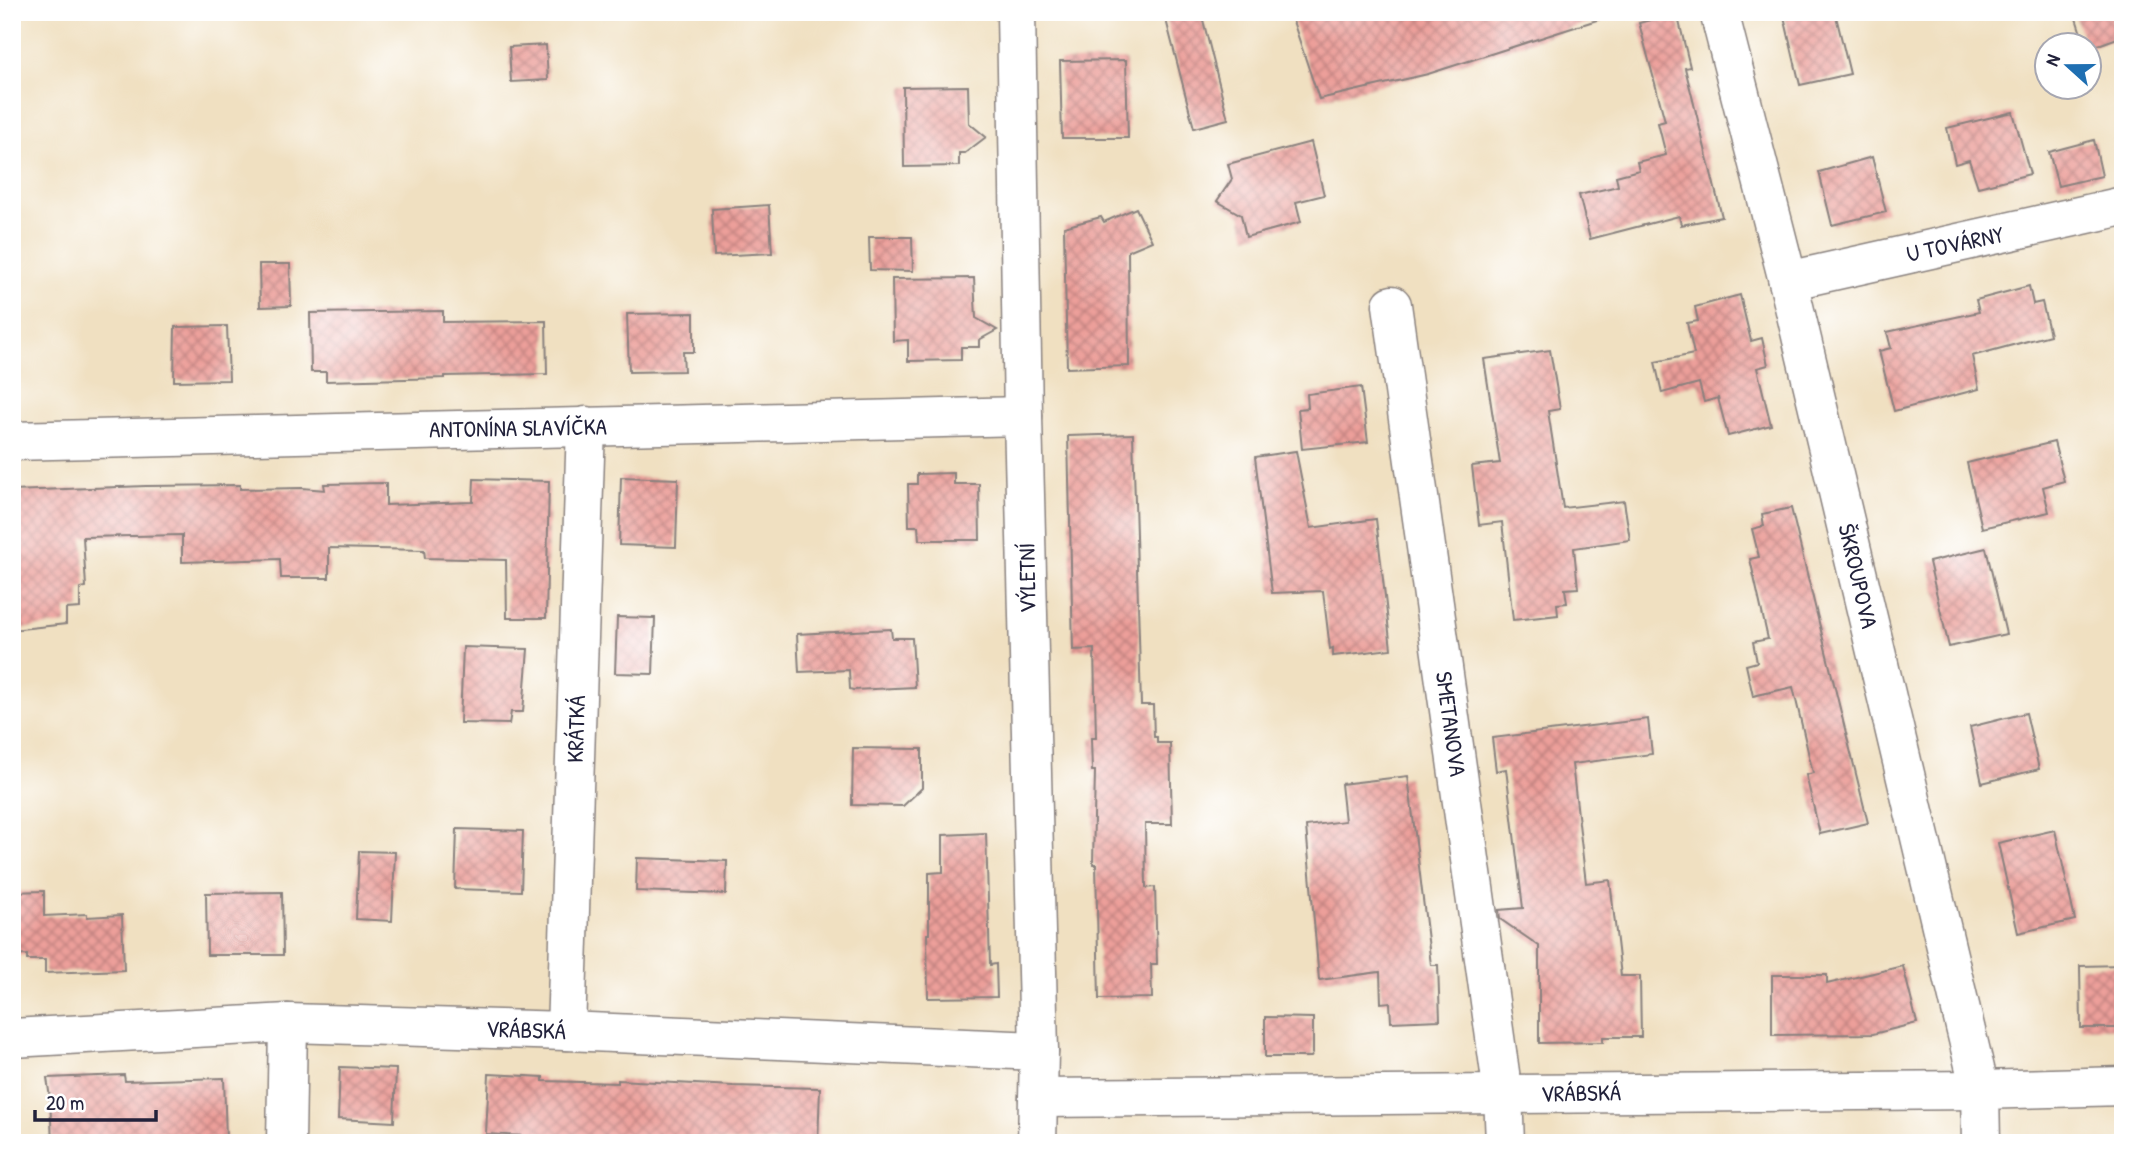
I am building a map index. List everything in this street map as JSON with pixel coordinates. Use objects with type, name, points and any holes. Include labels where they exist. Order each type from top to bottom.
[{"type":"street","name":"VÝLETNÍ","points":[[1016,12],[1039,1051],[1037,1143]]},
{"type":"street","name":"ŠKROUPOVA","points":[[1719,12],[1788,281],[1980,1090],[1980,1143]]},
{"type":"street","name":"U TOVÁRNY","points":[[1788,281],[2123,206]]},
{"type":"street","name":"SMETANOVA","points":[[1392,305],[1503,1094],[1505,1143]]},
{"type":"street","name":"ANTONÍNA SLAVÍČKA","points":[[12,441],[1023,416]]},
{"type":"street","name":"KRÁTKÁ","points":[[566,1031],[586,426]]},
{"type":"street","name":"VRÁBSKÁ","points":[[12,1038],[288,1023],[566,1031],[1039,1051]]},
{"type":"street","points":[[286,1143],[288,1023]]},
{"type":"street","name":"VRÁBSKÁ","points":[[1038,1098],[1980,1090],[2123,1086]]},
{"type":"building","points":[[1164,12],[1201,12],[1228,119],[1194,128]]},
{"type":"building","points":[[1290,12],[1599,12],[1600,19],[1428,74],[1319,99]]},
{"type":"building","points":[[1783,12],[1835,12],[1850,74],[1800,85]]},
{"type":"building","points":[[2074,12],[2123,12],[2123,36],[2104,43],[2104,32],[2080,32]]},
{"type":"building","points":[[1677,13],[1690,67],[1685,68],[1722,217],[1681,225],[1679,216],[1590,239],[1579,195],[1618,186],[1616,176],[1639,170],[1637,162],[1666,155],[1658,123],[1665,121],[1639,23]]},
{"type":"building","points":[[546,45],[548,80],[511,82],[509,47]]},
{"type":"building","points":[[1126,60],[1128,138],[1062,138],[1060,61]]},
{"type":"building","points":[[968,86],[969,123],[986,137],[965,153],[959,153],[959,166],[904,167],[903,87]]},
{"type":"building","points":[[2013,112],[2030,174],[1978,187],[1969,160],[1955,164],[1947,128]]},
{"type":"building","points":[[2094,140],[2102,176],[2058,186],[2049,152]]},
{"type":"building","points":[[1311,142],[1324,195],[1296,202],[1301,222],[1246,237],[1241,215],[1217,201],[1232,179],[1228,164]]},
{"type":"building","points":[[1872,157],[1886,212],[1832,225],[1819,172]]},
{"type":"building","points":[[769,205],[772,253],[714,256],[712,209]]},
{"type":"building","points":[[1136,208],[1152,241],[1128,251],[1129,366],[1067,368],[1064,227],[1101,217],[1104,222]]},
{"type":"building","points":[[869,237],[912,237],[913,271],[870,270]]},
{"type":"building","points":[[259,264],[290,264],[291,306],[260,307]]},
{"type":"building","points":[[974,278],[976,318],[997,330],[979,340],[979,347],[961,347],[961,360],[908,361],[908,340],[893,341],[892,279]]},
{"type":"building","points":[[2029,286],[2033,304],[2042,302],[2050,335],[1972,356],[1979,389],[1894,411],[1879,351],[1891,348],[1887,332],[1979,312],[1976,300]]},
{"type":"building","points":[[1740,295],[1751,341],[1762,338],[1768,365],[1757,368],[1771,425],[1728,436],[1718,398],[1704,402],[1699,383],[1662,393],[1655,362],[1694,354],[1687,323],[1698,321],[1695,307]]},
{"type":"building","points":[[443,311],[443,322],[546,321],[547,374],[326,381],[326,372],[311,372],[310,313]]},
{"type":"building","points":[[694,313],[694,352],[683,352],[684,371],[629,372],[627,314]]},
{"type":"building","points":[[227,326],[229,380],[174,381],[175,327]]},
{"type":"building","points":[[1550,350],[1560,409],[1548,411],[1563,508],[1624,501],[1630,540],[1574,548],[1578,588],[1565,589],[1567,603],[1557,604],[1558,615],[1513,620],[1502,522],[1479,525],[1472,466],[1500,463],[1484,359]]},
{"type":"building","points":[[1361,387],[1368,442],[1302,449],[1298,409],[1308,408],[1307,394]]},
{"type":"building","points":[[1133,434],[1141,705],[1153,705],[1154,737],[1157,737],[1157,743],[1170,743],[1172,824],[1145,824],[1146,888],[1155,887],[1157,964],[1151,964],[1152,998],[1099,999],[1096,864],[1093,864],[1095,771],[1092,771],[1091,738],[1096,738],[1094,649],[1073,650],[1068,436]]},
{"type":"building","points":[[2054,442],[2064,481],[2043,487],[2049,512],[1982,528],[1967,463]]},
{"type":"building","points":[[1296,451],[1311,528],[1376,519],[1391,649],[1333,656],[1323,591],[1272,593],[1255,457]]},
{"type":"building","points":[[954,473],[954,484],[979,484],[980,540],[919,540],[918,526],[909,526],[908,484],[917,484],[917,474]]},
{"type":"building","points":[[621,477],[678,479],[676,547],[619,545]]},
{"type":"building","points":[[474,479],[549,481],[546,618],[507,618],[506,560],[425,558],[424,550],[329,548],[329,578],[281,578],[280,559],[182,562],[182,535],[83,537],[86,587],[80,588],[80,608],[66,609],[66,624],[12,630],[12,491],[240,485],[240,489],[325,490],[324,484],[386,483],[386,505],[473,502]]},
{"type":"building","points":[[1791,508],[1868,823],[1820,834],[1806,775],[1813,773],[1793,687],[1753,696],[1746,665],[1757,662],[1753,642],[1768,639],[1750,559],[1759,557],[1752,529],[1764,526],[1762,514]]},
{"type":"building","points":[[1986,548],[2006,634],[1949,647],[1929,562]]},
{"type":"building","points":[[617,617],[655,618],[653,674],[615,673]]},
{"type":"building","points":[[891,629],[892,638],[912,638],[915,687],[853,690],[850,689],[849,670],[799,672],[797,634]]},
{"type":"building","points":[[463,647],[528,649],[523,712],[511,712],[509,724],[460,723]]},
{"type":"building","points":[[2026,713],[2039,769],[1982,783],[1970,727]]},
{"type":"building","points":[[1648,719],[1652,754],[1572,764],[1586,883],[1610,880],[1621,976],[1640,976],[1641,1037],[1603,1037],[1603,1042],[1539,1043],[1539,946],[1500,919],[1499,910],[1523,908],[1506,769],[1496,771],[1492,738]]},
{"type":"building","points":[[853,748],[922,749],[922,788],[903,806],[852,805]]},
{"type":"building","points":[[1408,776],[1431,965],[1438,965],[1440,1020],[1391,1022],[1390,1002],[1381,1003],[1380,972],[1319,980],[1306,826],[1345,821],[1341,784]]},
{"type":"building","points":[[457,829],[523,831],[521,891],[455,889]]},
{"type":"building","points":[[2055,830],[2075,920],[2018,933],[1998,843]]},
{"type":"building","points":[[986,833],[990,965],[996,964],[997,997],[928,998],[929,873],[943,872],[943,835]]},
{"type":"building","points":[[359,851],[395,852],[392,921],[356,919]]},
{"type":"building","points":[[637,858],[727,861],[726,894],[636,891]]},
{"type":"building","points":[[44,891],[44,916],[122,915],[124,970],[45,973],[45,960],[27,960],[27,955],[12,956],[12,892]]},
{"type":"building","points":[[282,892],[283,955],[207,955],[206,893]]},
{"type":"building","points":[[2123,965],[2122,1028],[2081,1028],[2080,966]]},
{"type":"building","points":[[1903,966],[1917,1023],[1873,1034],[1772,1035],[1772,975],[1827,975],[1827,984]]},
{"type":"building","points":[[1265,1017],[1313,1018],[1311,1057],[1265,1057]]},
{"type":"building","points":[[340,1067],[396,1069],[394,1122],[338,1119]]},
{"type":"building","points":[[489,1074],[543,1077],[543,1081],[618,1083],[618,1080],[820,1088],[818,1143],[617,1141],[486,1134]]},
{"type":"building","points":[[124,1075],[125,1081],[224,1078],[226,1139],[155,1143],[52,1143],[47,1078]]}]
